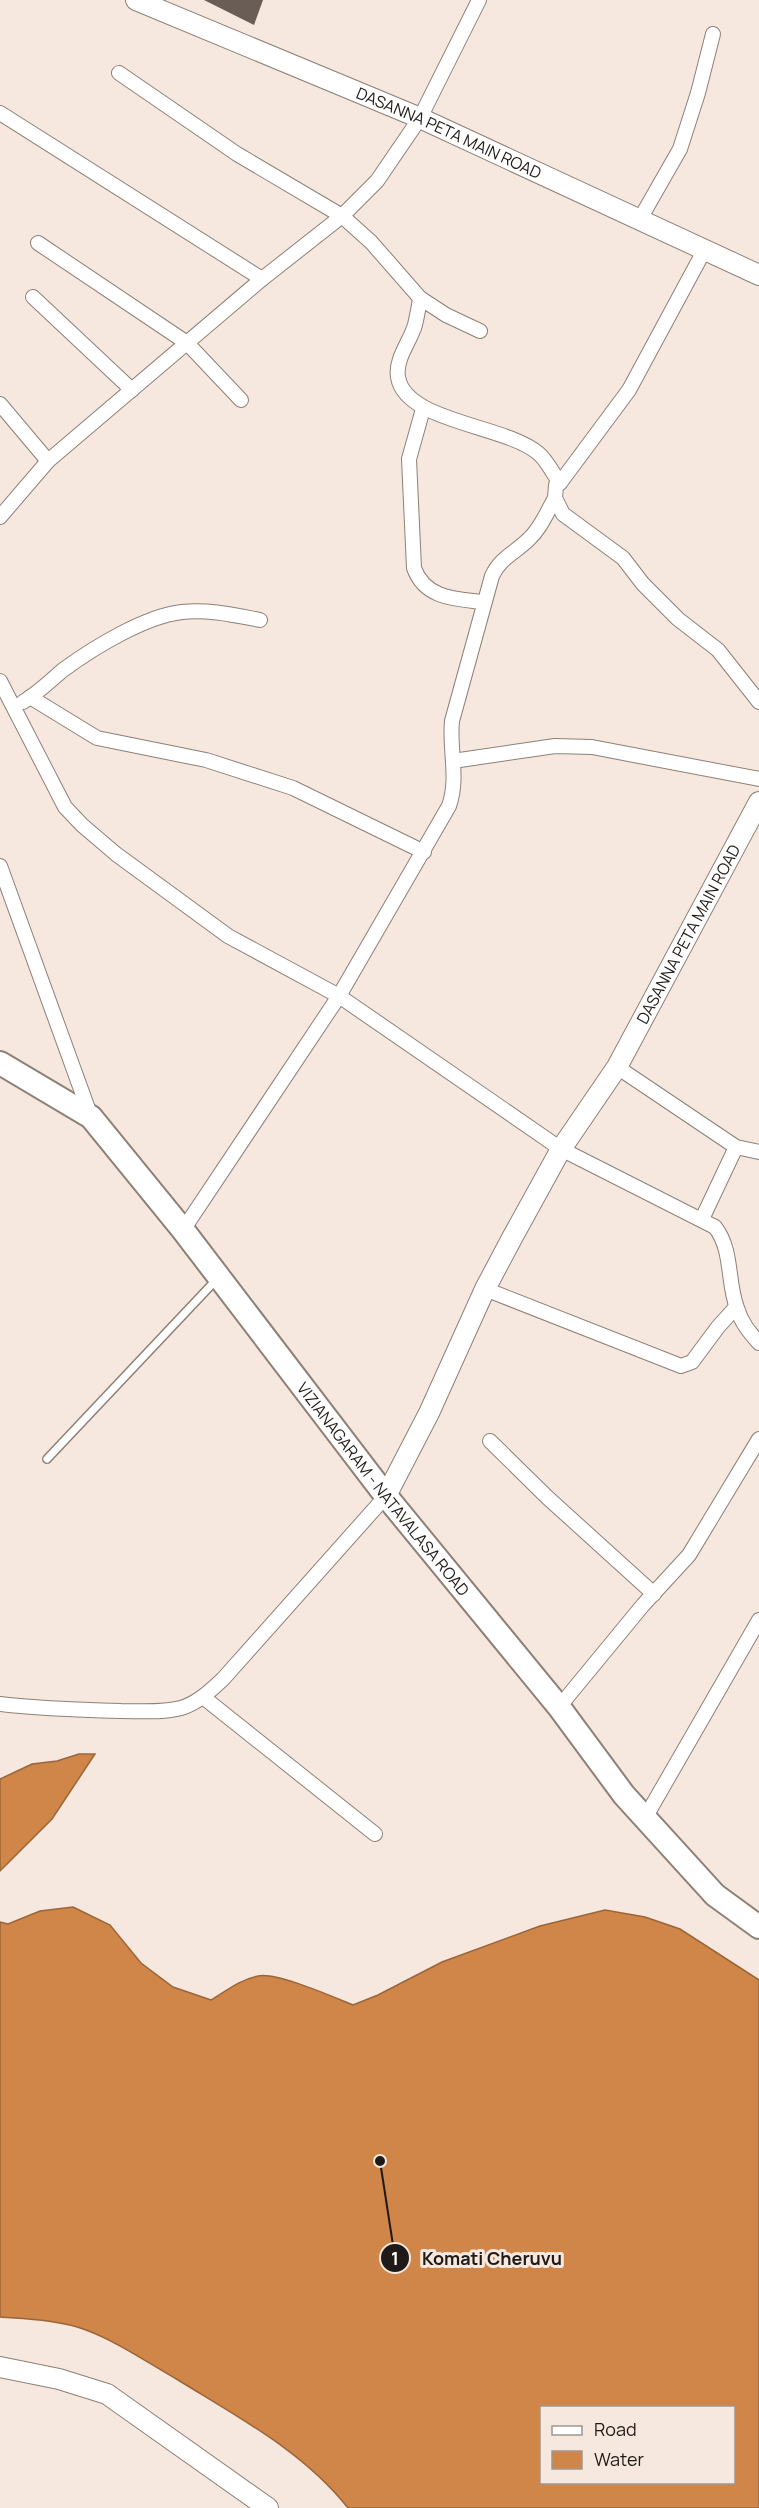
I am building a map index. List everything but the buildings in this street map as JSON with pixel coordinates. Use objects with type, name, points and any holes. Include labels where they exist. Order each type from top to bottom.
[{"type":"main road","name":"VIZIANAGARAM - NATAVALASA ROAD","points":[[0,1063],[91,1117],[183,1230],[386,1496],[559,1707],[624,1795],[715,1895],[759,1927]]},
{"type":"street","name":"DASANNA PETA MAIN ROAD","points":[[136,0],[420,118],[759,275]]},
{"type":"street","points":[[0,517],[48,461],[262,279],[342,216],[377,181],[420,118],[479,0]]},
{"type":"street","points":[[640,219],[680,149],[698,93],[713,34]]},
{"type":"street","points":[[119,73],[237,154],[342,216],[371,242],[420,298],[446,315],[480,332]]},
{"type":"street","points":[[0,113],[262,279]]},
{"type":"street","points":[[38,243],[187,343],[241,400]]},
{"type":"street","points":[[704,250],[629,390],[560,483],[556,485],[555,498],[557,506],[570,521],[616,552],[643,584],[678,619],[718,650],[759,702]]},
{"type":"street","points":[[33,297],[132,390]]},
{"type":"street","points":[[420,298],[415,326],[398,368],[398,377],[403,392],[423,409],[524,445],[539,454],[560,483]]},
{"type":"street","points":[[0,404],[48,461]]},
{"type":"street","points":[[423,409],[409,459],[414,568],[418,579],[435,593],[451,598],[483,602]]},
{"type":"street","points":[[183,1230],[339,996],[449,806],[455,781],[452,721],[483,602],[496,567],[537,531],[555,498]]},
{"type":"street","points":[[14,707],[30,698],[65,669],[134,627],[159,617],[182,612],[213,611],[260,620]]},
{"type":"street","points":[[0,681],[65,807],[116,854],[228,936],[339,996],[561,1149],[715,1227],[721,1235],[727,1252],[736,1307],[747,1329],[759,1343]]},
{"type":"street","points":[[30,698],[97,738],[206,760],[293,788],[424,852]]},
{"type":"street","points":[[453,761],[555,746],[591,747],[759,779]]},
{"type":"street","name":"DASANNA PETA MAIN ROAD","points":[[386,1496],[429,1413],[485,1289],[561,1149],[617,1067],[759,802]]},
{"type":"street","points":[[0,866],[91,1117]]},
{"type":"street","points":[[617,1067],[736,1147],[759,1152]]},
{"type":"street","points":[[702,1219],[736,1147]]},
{"type":"street","points":[[485,1289],[681,1366],[692,1362],[736,1307]]},
{"type":"street","points":[[559,1707],[689,1555],[759,1439]]},
{"type":"street","points":[[490,1441],[548,1498],[654,1594]]},
{"type":"street","points":[[0,1704],[33,1708],[153,1712],[184,1708],[203,1697],[224,1679],[386,1496]]},
{"type":"street","points":[[645,1818],[759,1620]]},
{"type":"street","points":[[203,1697],[375,1834]]},
{"type":"street","points":[[0,2367],[59,2379],[107,2394],[268,2508]]},
{"type":"lane","points":[[47,1459],[219,1277]]},
{"type":"water","points":[[79,1754],[95,1754],[52,1819],[0,1871],[0,1779],[32,1764],[57,1761]]},
{"type":"water","points":[[73,1907],[110,1925],[141,1963],[173,1987],[211,2000],[246,1980],[267,1976],[305,1986],[353,2005],[378,1995],[442,1962],[540,1926],[605,1910],[645,1917],[680,1929],[759,1980],[759,2508],[348,2508],[311,2470],[269,2437],[121,2347],[86,2330],[65,2324],[0,2317],[0,1922],[8,1924],[40,1911]]},
{"type":"place","name":"Komati Cheruvu","points":[[380,2161]]}]
